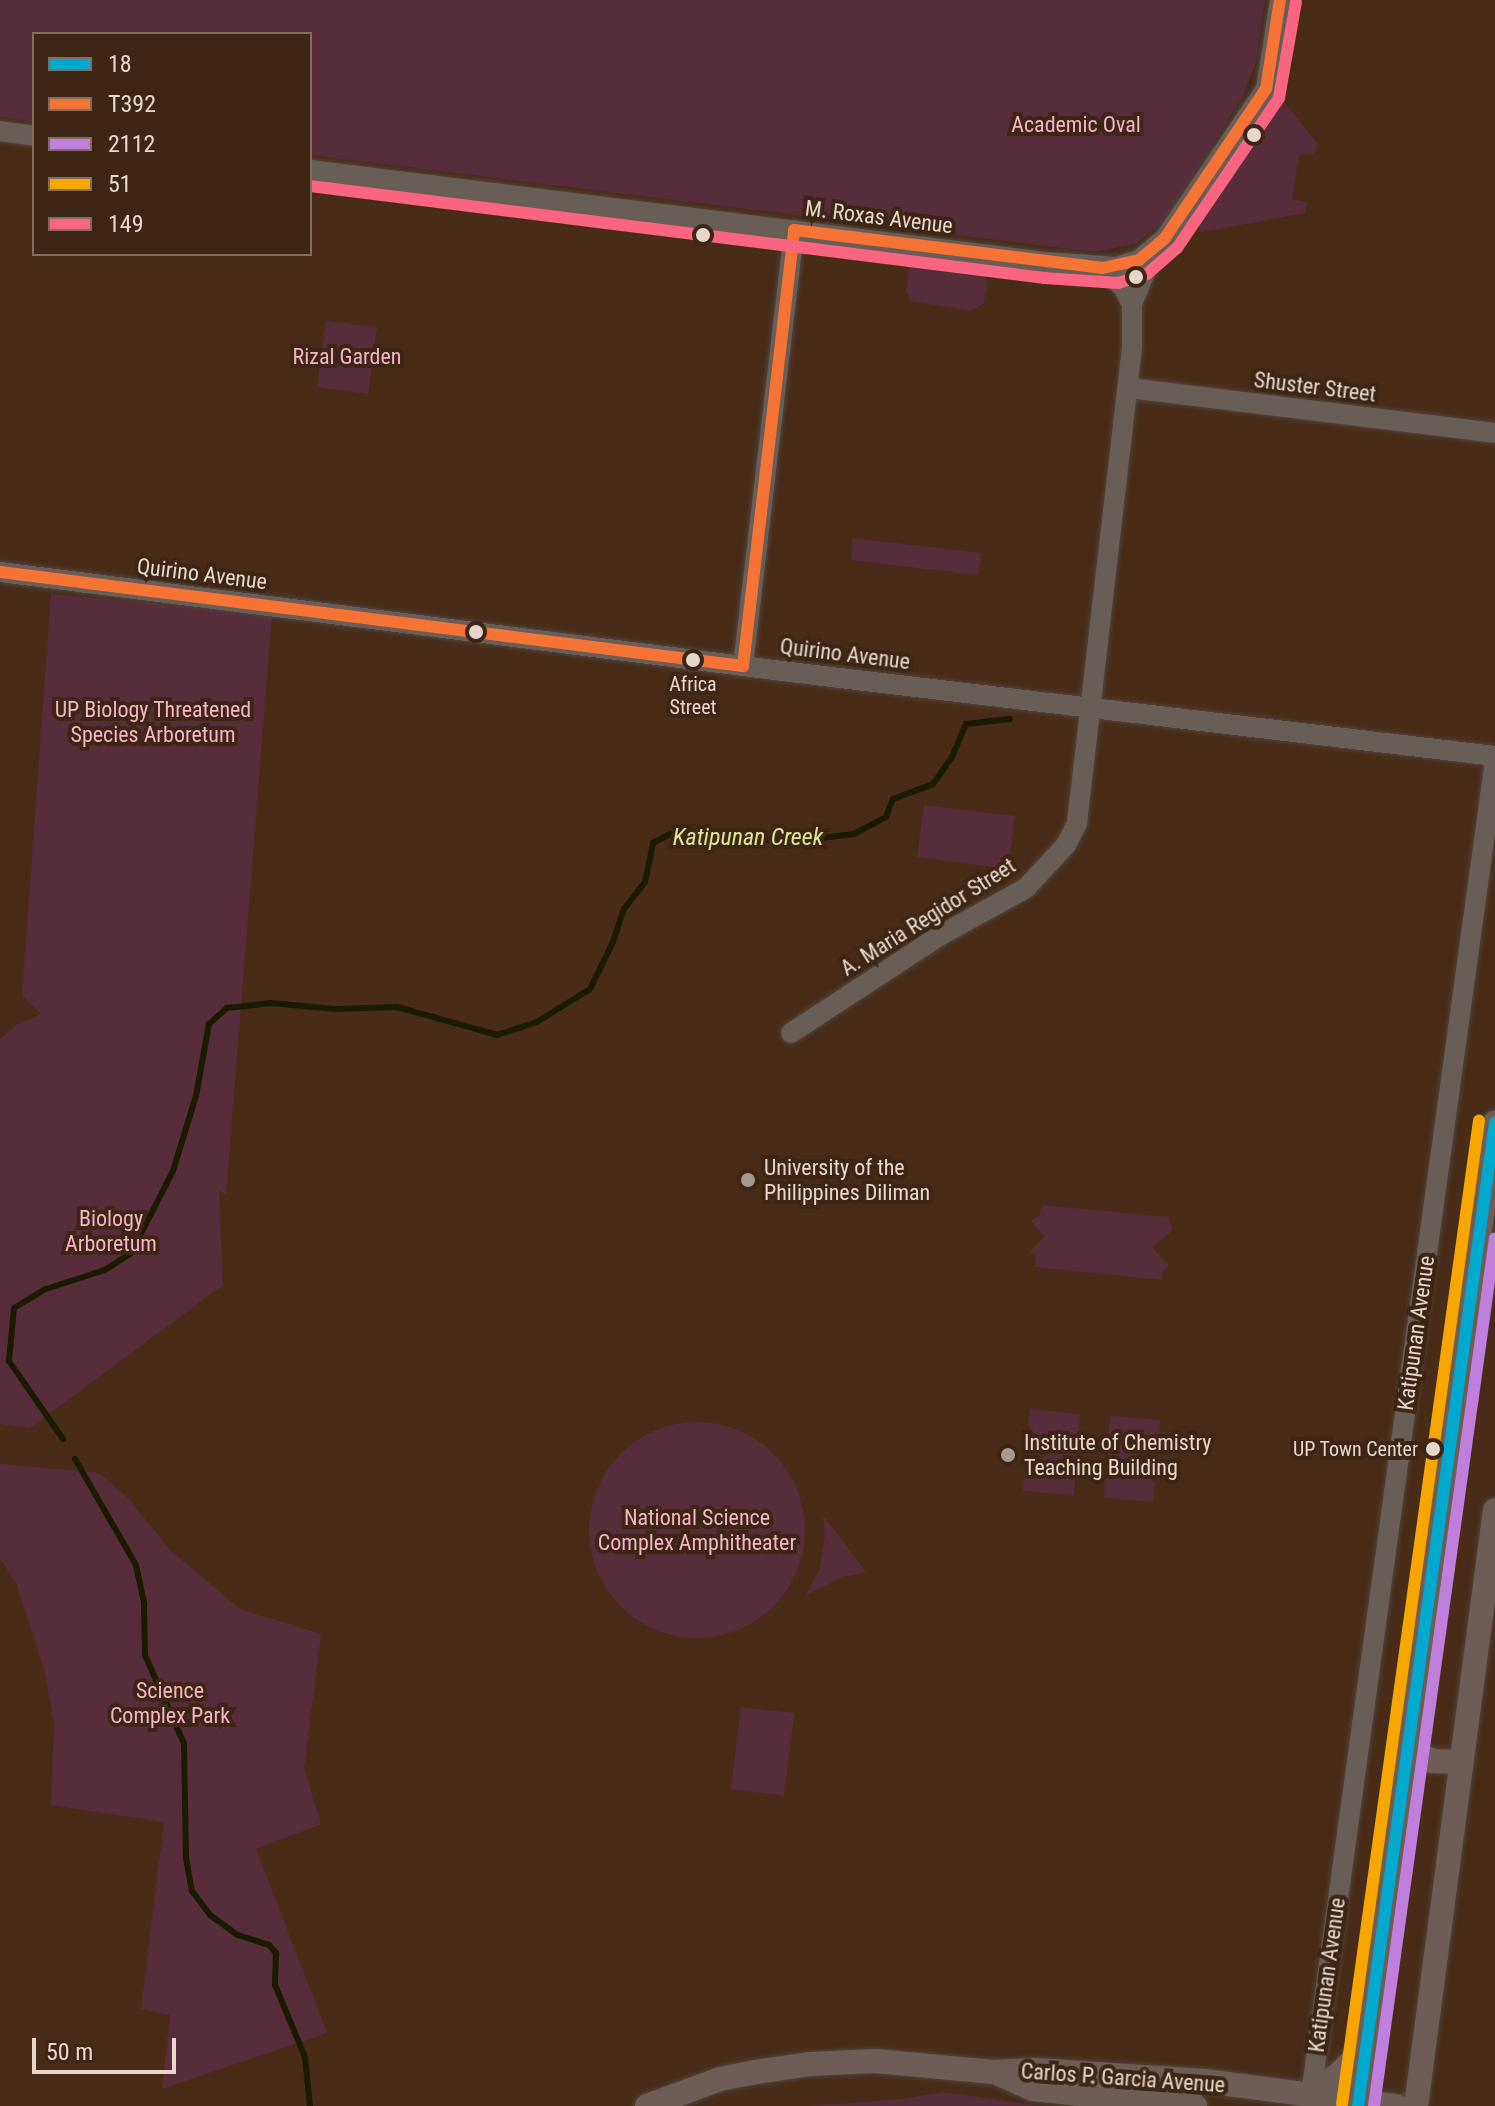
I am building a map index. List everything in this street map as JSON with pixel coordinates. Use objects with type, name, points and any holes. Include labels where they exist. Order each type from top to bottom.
[{"type":"main road","points":[[1359,2104],[1408,1750],[1486,1254],[1495,1122]]},
{"type":"main road","points":[[1416,2106],[1459,1762],[1495,1510]]},
{"type":"main road","points":[[1408,1750],[1433,1761],[1459,1762]]},
{"type":"main road","points":[[1311,2095],[1341,2072],[1366,2046]]},
{"type":"main road","name":"Carlos P. Garcia Avenue","points":[[647,2106],[720,2079],[811,2064],[875,2061],[993,2072],[1035,2070],[1190,2080],[1359,2104],[1396,2106]]},
{"type":"main road","name":"Carlos P. Garcia Avenue","points":[[993,2072],[1033,2089],[1195,2106]]},
{"type":"street","name":"M. Roxas Avenue","points":[[312,170],[1102,268],[1127,264],[1156,246],[1190,202],[1266,89],[1280,0]]},
{"type":"street","points":[[0,131],[32,136]]},
{"type":"street","points":[[743,666],[794,230]]},
{"type":"street","name":"A. Maria Regidor Street","points":[[791,1033],[941,935],[1026,888],[1056,857],[1077,823],[1129,388],[1132,304],[1156,246]]},
{"type":"street","points":[[1102,268],[1123,287],[1132,304]]},
{"type":"street","name":"Shuster Street","points":[[1129,388],[1495,433]]},
{"type":"street","name":"Quirino Avenue","points":[[0,572],[1495,758]]},
{"type":"street","name":"Katipunan Avenue","points":[[1311,2095],[1495,758]]},
{"type":"shaded area","name":"University of the Philippines Diliman","points":[[0,0],[1495,0],[1495,2106],[0,2106]]},
{"type":"green space","name":"Academic Oval","points":[[0,0],[1265,0],[1256,62],[1242,98],[1163,222],[1135,244],[1095,252],[312,155],[312,32],[32,32],[32,121],[0,117]]},
{"type":"green space","points":[[1281,98],[1318,144],[1313,155],[1299,154],[1292,199],[1306,202],[1306,213],[1201,232],[1197,220]]},
{"type":"green space","points":[[910,261],[988,272],[984,303],[972,311],[911,301],[906,292]]},
{"type":"green space","name":"Rizal Garden","points":[[326,321],[377,327],[368,394],[317,387]]},
{"type":"green space","points":[[853,538],[981,553],[978,575],[851,560]]},
{"type":"green space","name":"UP Biology Threatened Species Arboretum","points":[[51,594],[272,614],[226,1195],[219,1190],[223,1285],[30,1428],[0,1424],[0,1039],[16,1025],[41,1014],[22,995]]},
{"type":"green space","points":[[924,805],[1015,816],[1008,869],[917,857]]},
{"type":"green space","points":[[1042,1205],[1168,1217],[1173,1230],[1152,1247],[1169,1266],[1163,1271],[1162,1280],[1035,1267],[1036,1257],[1030,1251],[1045,1237],[1031,1221],[1040,1215]]},
{"type":"green space","points":[[1030,1409],[1080,1414],[1074,1495],[1023,1491],[1024,1474],[1050,1452],[1028,1425]]},
{"type":"green space","points":[[1110,1416],[1160,1420],[1159,1435],[1133,1458],[1155,1483],[1153,1502],[1104,1498]]},
{"type":"green space","name":"National Science Complex Amphitheater","points":[[697,1422],[738,1430],[774,1453],[797,1489],[805,1530],[797,1571],[774,1607],[738,1630],[697,1638],[656,1630],[620,1607],[597,1571],[589,1530],[597,1489],[620,1453],[656,1430]]},
{"type":"green space","name":"Science Complex Park","points":[[0,1464],[99,1473],[128,1498],[171,1551],[240,1609],[321,1634],[304,1768],[321,1824],[256,1849],[327,2033],[162,2089],[170,2015],[141,2009],[164,1822],[51,1805],[54,1724],[45,1672],[16,1582],[0,1559]]},
{"type":"green space","points":[[823,1515],[866,1572],[843,1577],[806,1595],[820,1568],[825,1537]]},
{"type":"green space","points":[[741,1707],[794,1713],[784,1796],[731,1789]]},
{"type":"green space","points":[[943,2092],[1040,2106],[808,2106],[903,2099]]},
{"type":"waterway","name":"Katipunan Creek","points":[[63,1439],[9,1361],[14,1308],[46,1289],[105,1270],[131,1253],[173,1171],[196,1096],[209,1024],[227,1008],[271,1003],[335,1009],[397,1007],[497,1035],[537,1022],[590,989],[613,942],[624,909],[645,882],[653,843],[670,834],[790,842],[854,834],[886,817],[893,799],[933,784],[952,757],[966,724],[1010,719]]},
{"type":"waterway","name":"Katipunan Creek","points":[[75,1459],[136,1565],[144,1604],[145,1655],[184,1744],[186,1858],[192,1891],[210,1915],[238,1935],[269,1945],[276,1953],[275,1985],[305,2057],[310,2106]]},
{"type":"transit line","name":"T392","points":[[0,572],[743,666],[794,230],[1102,268],[1139,260],[1165,238],[1266,89],[1280,0]]},
{"type":"transit line","name":"149","points":[[312,186],[1045,278],[1118,283],[1147,274],[1177,248],[1279,98],[1296,2]]},
{"type":"transit line","name":"51","points":[[1342,2104],[1479,1120]]},
{"type":"transit line","name":"18","points":[[1358,2106],[1495,1122]]},
{"type":"transit line","name":"2112","points":[[1374,2106],[1495,1238]]},
{"type":"place","name":"Africa Street","points":[[693,660]]},
{"type":"place","name":"University of the Philippines Diliman","points":[[748,1180]]},
{"type":"place","name":"UP Town Center","points":[[1433,1449]]},
{"type":"place","name":"Institute of Chemistry Teaching Building","points":[[1008,1455]]},
{"type":"park label","name":"Biology Arboretum","points":[[111,1230]]}]
